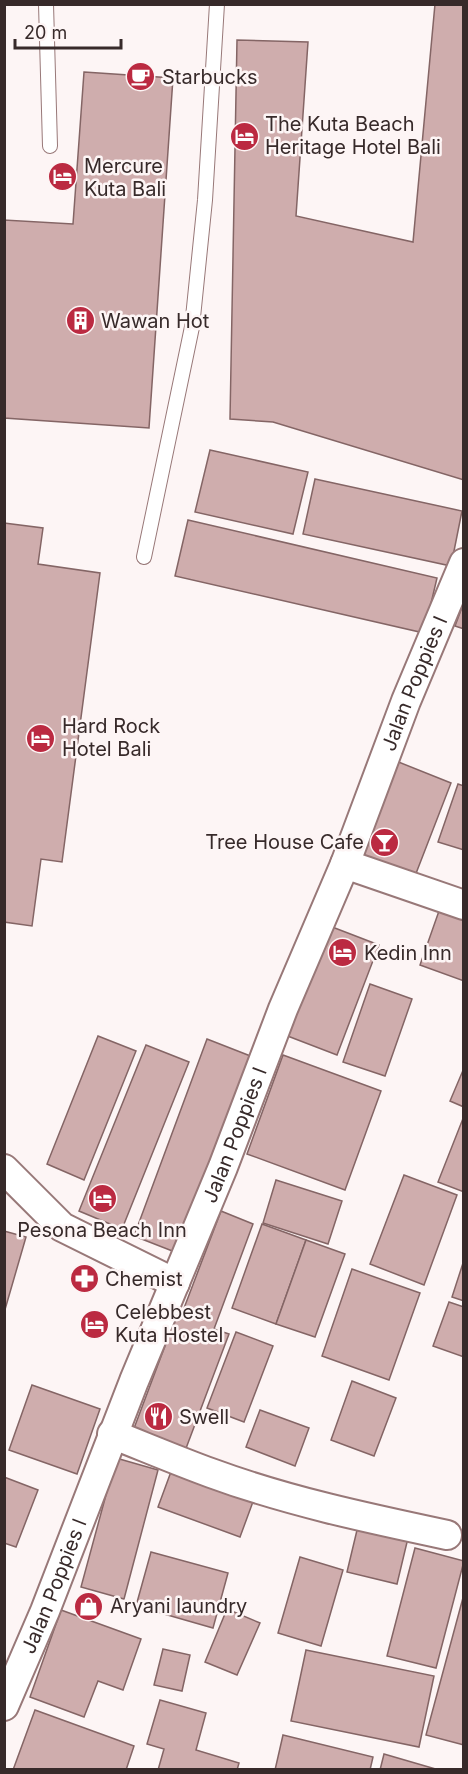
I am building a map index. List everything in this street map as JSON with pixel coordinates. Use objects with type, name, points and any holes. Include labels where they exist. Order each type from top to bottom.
[{"type":"street","name":"Jalan Poppies I","points":[[4,1706],[45,1611],[112,1434],[223,1167],[283,1009],[345,864],[406,700],[464,563]]},
{"type":"street","points":[[345,864],[464,905]]},
{"type":"street","points":[[4,1169],[62,1227],[175,1283]]},
{"type":"street","points":[[112,1434],[213,1473],[278,1494],[447,1535]]},
{"type":"lane","points":[[46,4],[50,146]]},
{"type":"lane","points":[[144,557],[192,327],[205,200],[217,4]]},
{"type":"building","points":[[435,4],[464,4],[464,480],[273,422],[230,419],[237,40],[308,42],[296,216],[413,242]]},
{"type":"building","name":"Wawan Hot","points":[[84,72],[173,78],[149,428],[4,418],[4,220],[73,224]]},
{"type":"building","points":[[210,450],[308,472],[293,534],[195,512]]},
{"type":"building","points":[[315,479],[462,511],[451,566],[303,534]]},
{"type":"building","points":[[188,520],[437,578],[424,633],[175,576]]},
{"type":"building","name":"Hard Rock Hotel Bali","points":[[4,523],[43,528],[38,564],[100,573],[62,862],[41,859],[32,926],[4,922]]},
{"type":"building","points":[[464,602],[464,629],[455,626]]},
{"type":"building","points":[[396,761],[451,783],[415,876],[359,854]]},
{"type":"building","points":[[458,784],[464,786],[464,850],[438,842]]},
{"type":"building","points":[[439,911],[464,920],[464,981],[420,965]]},
{"type":"building","points":[[327,925],[379,945],[337,1055],[285,1035]]},
{"type":"building","points":[[370,984],[412,999],[385,1076],[343,1062]]},
{"type":"building","points":[[98,1036],[136,1051],[84,1180],[47,1164]]},
{"type":"building","points":[[207,1039],[253,1057],[180,1254],[134,1236]]},
{"type":"building","points":[[146,1045],[189,1062],[122,1229],[79,1211]]},
{"type":"building","points":[[283,1055],[381,1091],[345,1190],[247,1154]]},
{"type":"building","points":[[464,1068],[464,1107],[450,1101]]},
{"type":"building","points":[[464,1116],[464,1192],[438,1182]]},
{"type":"building","points":[[404,1175],[457,1195],[424,1285],[370,1264]]},
{"type":"building","points":[[276,1180],[342,1201],[328,1244],[263,1223]]},
{"type":"building","points":[[221,1211],[253,1224],[214,1329],[229,1334],[185,1451],[133,1431],[177,1314],[181,1316]]},
{"type":"building","points":[[262,1224],[306,1240],[276,1324],[232,1308]]},
{"type":"building","points":[[4,1231],[26,1237],[4,1313]]},
{"type":"building","points":[[306,1240],[345,1254],[315,1337],[276,1324]]},
{"type":"building","points":[[464,1260],[464,1301],[452,1297]]},
{"type":"building","points":[[352,1269],[420,1293],[389,1380],[322,1356]]},
{"type":"building","points":[[449,1302],[464,1307],[464,1357],[433,1346]]},
{"type":"building","points":[[236,1332],[273,1346],[244,1422],[207,1408]]},
{"type":"building","points":[[352,1381],[396,1398],[374,1456],[331,1440]]},
{"type":"building","points":[[32,1385],[100,1409],[77,1474],[9,1450]]},
{"type":"building","points":[[260,1410],[309,1428],[295,1466],[246,1447]]},
{"type":"building","points":[[116,1458],[158,1470],[124,1599],[81,1587]]},
{"type":"building","points":[[172,1469],[254,1499],[240,1537],[158,1507]]},
{"type":"building","points":[[4,1477],[38,1490],[16,1547],[4,1543]]},
{"type":"building","points":[[358,1526],[408,1538],[397,1584],[347,1572]]},
{"type":"building","points":[[415,1548],[464,1561],[436,1668],[387,1656]]},
{"type":"building","points":[[151,1552],[228,1573],[213,1628],[136,1606]]},
{"type":"building","points":[[300,1557],[343,1570],[321,1646],[278,1633]]},
{"type":"building","points":[[464,1594],[464,1745],[426,1735]]},
{"type":"building","points":[[227,1609],[260,1623],[237,1675],[205,1662]]},
{"type":"building","points":[[61,1610],[141,1639],[123,1690],[98,1681],[84,1717],[30,1697]]},
{"type":"building","points":[[163,1649],[190,1655],[182,1691],[154,1685]]},
{"type":"building","points":[[306,1650],[434,1676],[419,1747],[291,1721]]},
{"type":"building","points":[[160,1700],[206,1713],[196,1750],[239,1763],[237,1770],[158,1770],[164,1749],[147,1744]]},
{"type":"building","points":[[35,1710],[134,1746],[126,1770],[13,1770]]},
{"type":"building","points":[[283,1735],[373,1757],[370,1770],[275,1770]]},
{"type":"building","points":[[384,1754],[439,1770],[380,1770]]},
{"type":"place","name":"Starbucks","points":[[141,77]]},
{"type":"place","name":"The Kuta Beach Heritage Hotel Bali","points":[[244,136]]},
{"type":"place","name":"Mercure Kuta Bali","points":[[63,177]]},
{"type":"place","name":"Wawan Hot","points":[[80,321]]},
{"type":"place","name":"Hard Rock Hotel Bali","points":[[41,738]]},
{"type":"place","name":"Tree House Cafe","points":[[385,842]]},
{"type":"place","name":"Kedin Inn","points":[[343,953]]},
{"type":"place","name":"Pesona Beach Inn","points":[[102,1199]]},
{"type":"place","name":"Chemist","points":[[84,1279]]},
{"type":"place","name":"Celebbest Kuta Hostel","points":[[94,1324]]},
{"type":"place","name":"Swell","points":[[158,1417]]},
{"type":"place","name":"Aryani laundry","points":[[89,1606]]}]
